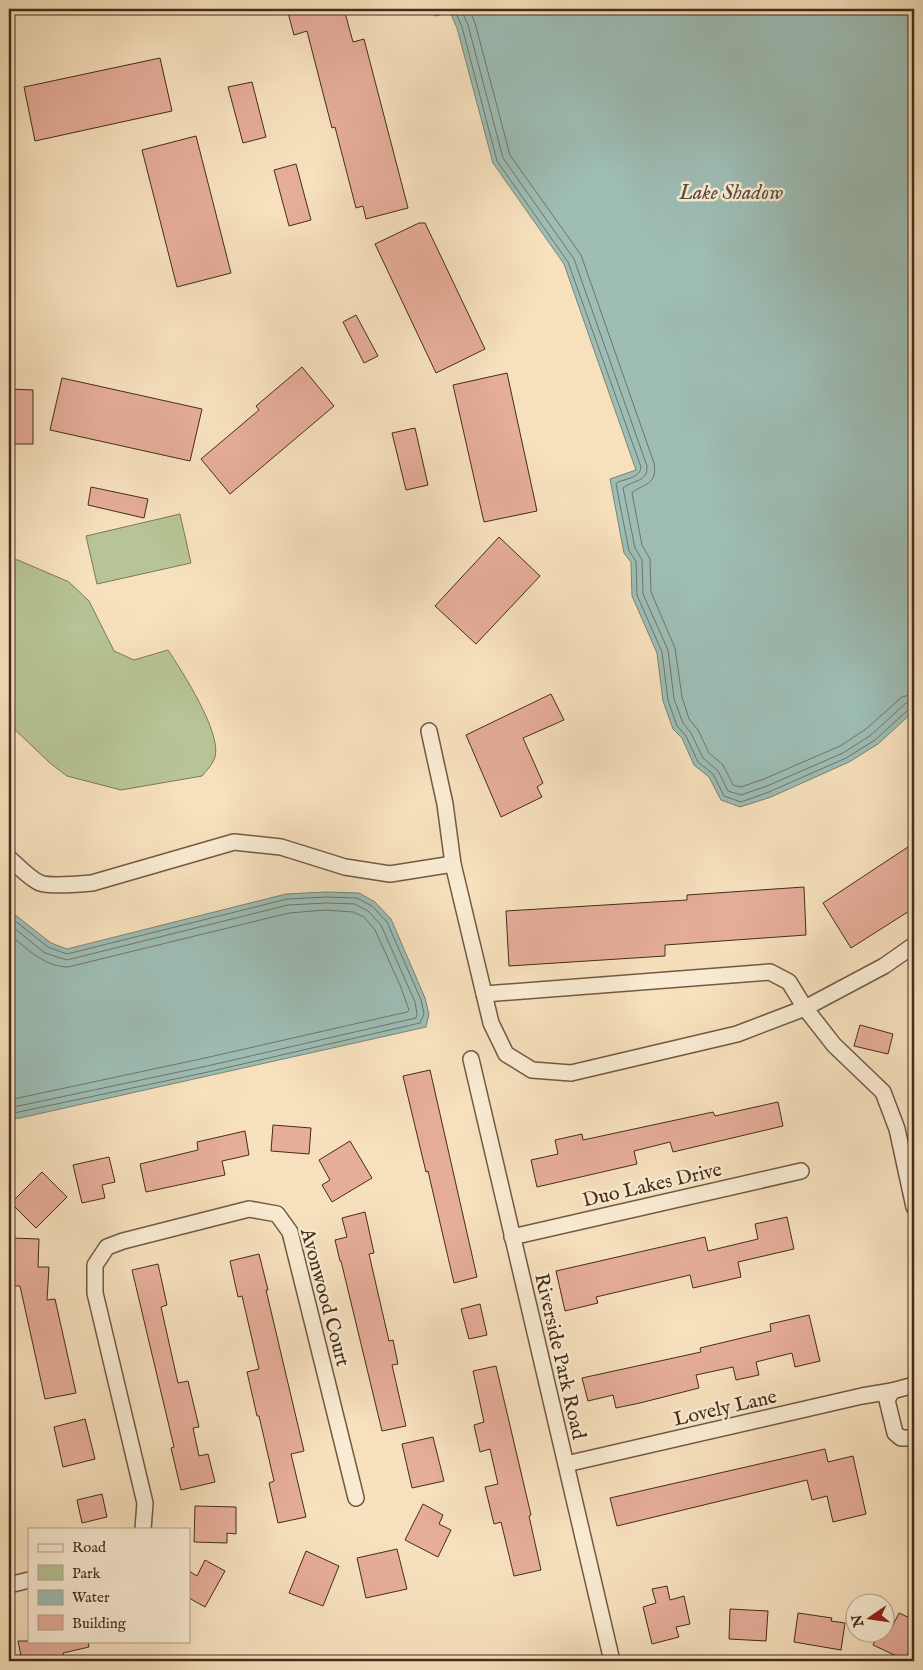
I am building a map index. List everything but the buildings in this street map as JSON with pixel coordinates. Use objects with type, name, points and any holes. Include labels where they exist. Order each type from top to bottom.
[{"type":"street","points":[[430,731],[445,804],[453,864],[491,1023],[506,1054],[532,1070],[571,1073],[737,1034],[804,1008],[884,966],[914,945]]},
{"type":"street","points":[[9,858],[40,883],[71,885],[92,883],[234,842],[282,847],[344,867],[390,874],[453,864]]},
{"type":"street","points":[[484,994],[770,972],[789,982],[804,1008],[834,1045],[883,1092],[897,1129],[914,1207]]},
{"type":"street","name":"Riverside Park Road","points":[[471,1059],[612,1661]]},
{"type":"street","name":"Duo Lakes Drive","points":[[512,1237],[801,1171]]},
{"type":"street","name":"Avonwood Court","points":[[143,1528],[145,1503],[95,1293],[95,1265],[106,1247],[249,1209],[277,1214],[290,1232],[356,1498]]},
{"type":"street","name":"Lovely Lane","points":[[566,1464],[914,1385]]},
{"type":"street","points":[[892,1391],[887,1400],[895,1433],[901,1438],[914,1438]]},
{"type":"street","points":[[9,1585],[28,1580]]},
{"type":"green space","points":[[180,514],[191,563],[97,584],[86,536]]},
{"type":"green space","points":[[9,559],[18,560],[69,582],[89,601],[114,651],[134,660],[168,650],[199,702],[213,733],[216,746],[215,757],[202,776],[121,790],[67,776],[50,763],[9,724]]},
{"type":"water","name":"Lake Shadow","points":[[419,9],[914,9],[914,711],[878,744],[849,762],[771,797],[740,807],[721,800],[709,777],[694,765],[682,738],[673,729],[663,701],[657,653],[632,596],[631,562],[624,553],[610,479],[636,470],[564,264],[493,163],[457,28],[450,12],[436,16]]},
{"type":"water","points":[[359,893],[375,902],[391,919],[425,998],[429,1014],[426,1027],[9,1119],[9,910],[51,943],[67,949],[286,894]]}]
